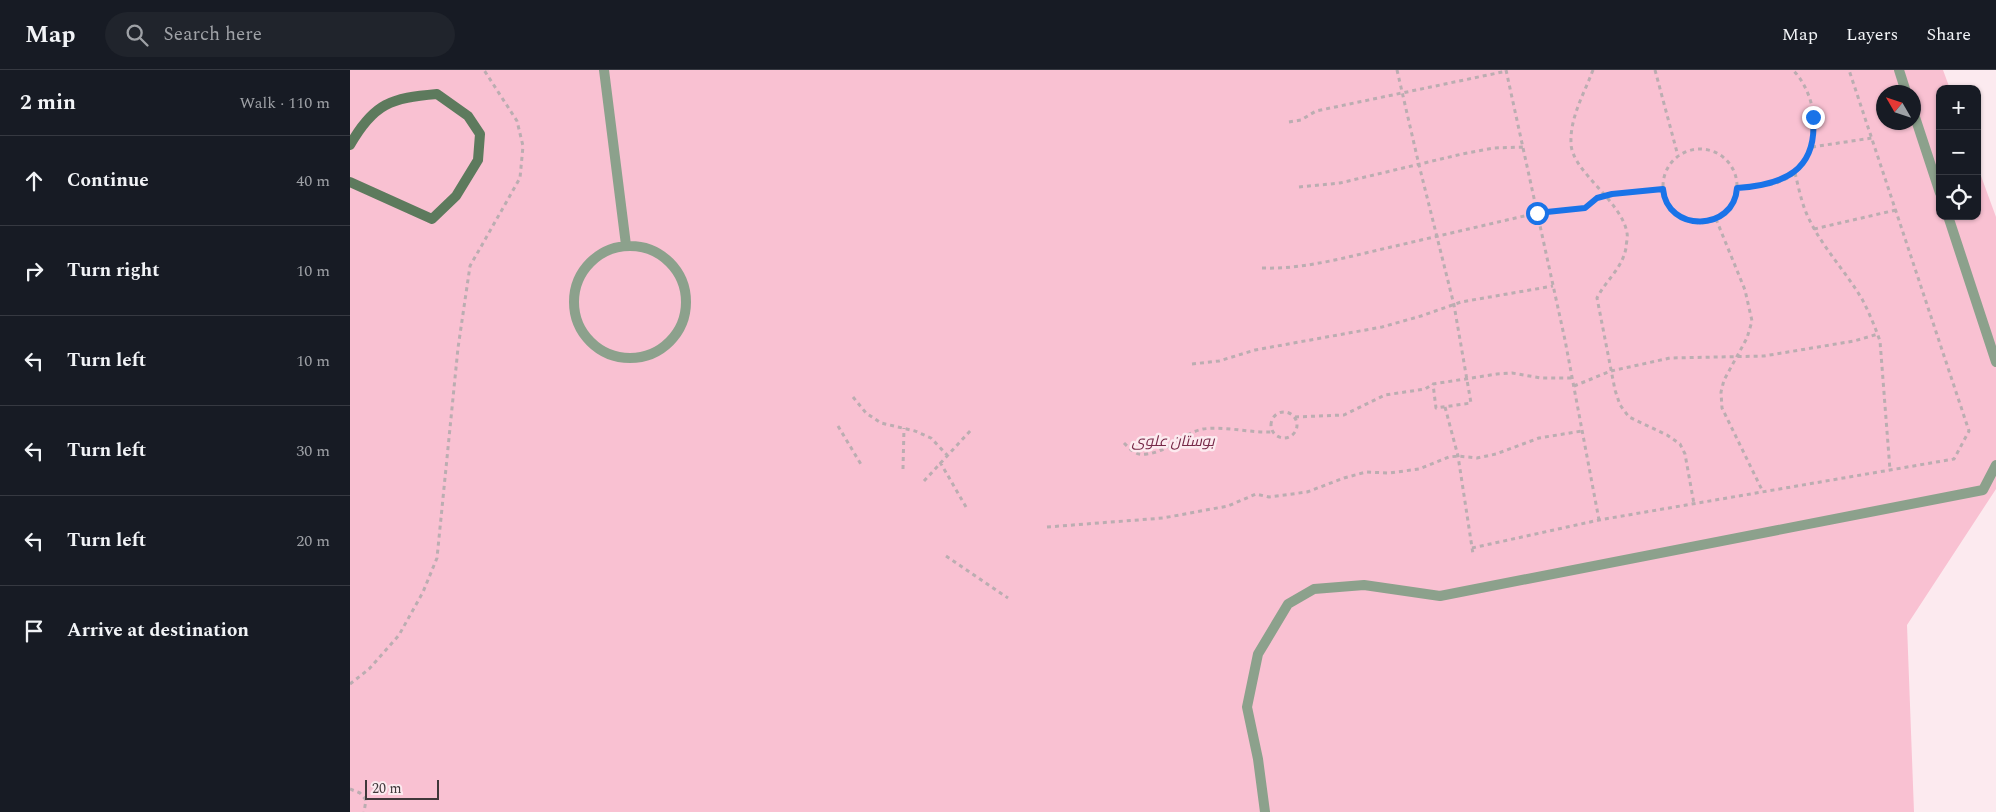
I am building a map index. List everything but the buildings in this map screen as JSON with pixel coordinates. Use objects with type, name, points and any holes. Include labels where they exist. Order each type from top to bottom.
[{"type":"main road","points":[[350,145],[359,130],[380,106],[406,97],[437,94],[468,116],[480,134],[478,160],[456,196],[432,219],[350,182]]},
{"type":"street","points":[[604,70],[626,245]]},
{"type":"street","points":[[1899,70],[1904,85]]},
{"type":"street","points":[[1919,130],[1936,181]]},
{"type":"street","points":[[1949,220],[1996,362]]},
{"type":"street","points":[[626,245],[645,247],[663,255],[677,269],[685,287],[687,307],[681,326],[670,342],[656,352],[639,358],[621,358],[604,352],[590,342],[580,327],[574,310],[574,292],[580,276],[591,261],[607,250],[626,245]]},
{"type":"street","points":[[1265,812],[1258,759],[1247,707],[1258,654],[1288,604],[1314,589],[1364,585],[1440,596],[1982,490],[1996,465]]},
{"type":"path","points":[[350,684],[369,669],[399,635],[423,592],[437,558],[458,348],[470,266],[520,178],[523,146],[517,121],[484,70]]},
{"type":"path","points":[[1397,70],[1454,305],[1471,403],[1436,408],[1433,384]]},
{"type":"path","points":[[1289,122],[1301,120],[1316,111],[1506,70],[1554,286],[1599,520]]},
{"type":"path","points":[[1593,70],[1576,110],[1570,145],[1575,158],[1582,168],[1615,206],[1628,233],[1621,265],[1602,289],[1598,298],[1611,371],[1620,405],[1629,417],[1667,435],[1680,444],[1685,454],[1694,504]]},
{"type":"path","points":[[1655,70],[1678,156]]},
{"type":"path","points":[[1737,188],[1769,184],[1795,173],[1804,162],[1812,147],[1814,132],[1810,100],[1805,86],[1793,70]]},
{"type":"path","points":[[1472,548],[1599,520],[1954,459],[1969,431],[1849,70]]},
{"type":"path","points":[[1812,147],[1872,138]]},
{"type":"path","points":[[1299,187],[1340,183],[1494,148],[1523,147]]},
{"type":"path","points":[[1696,148],[1708,149],[1719,153],[1728,160],[1734,171],[1737,188],[1732,205],[1724,214],[1716,219],[1702,223],[1689,222],[1677,216],[1668,206],[1663,189],[1663,181],[1667,169],[1678,156],[1696,148]]},
{"type":"path","points":[[1795,173],[1801,200],[1814,228],[1861,298],[1878,334],[1886,404],[1890,470]]},
{"type":"path","points":[[1262,268],[1312,264],[1375,252],[1537,213],[1585,208],[1597,198],[1605,196],[1663,189]]},
{"type":"path","points":[[1814,228],[1896,210]]},
{"type":"path","points":[[1716,219],[1745,290],[1752,321],[1747,338],[1724,380],[1721,392],[1722,408],[1763,492]]},
{"type":"path","points":[[1192,364],[1218,361],[1255,350],[1382,327],[1454,305],[1554,286]]},
{"type":"path","points":[[1574,386],[1611,371],[1670,358],[1764,356],[1854,342],[1878,334]]},
{"type":"path","points":[[1295,416],[1297,430],[1292,436],[1279,438],[1273,432],[1271,423],[1278,413],[1288,412],[1295,416],[1344,415],[1385,395],[1425,389],[1433,384],[1512,373],[1541,378],[1572,378]]},
{"type":"path","points":[[853,397],[866,413],[881,423],[904,428],[930,438],[947,455]]},
{"type":"path","points":[[1445,407],[1458,456],[1473,554]]},
{"type":"path","points":[[838,426],[862,466]]},
{"type":"path","points":[[903,468],[904,428]]},
{"type":"path","points":[[1124,443],[1133,453],[1146,455],[1157,452],[1188,434],[1203,429],[1273,432]]},
{"type":"path","points":[[924,481],[971,430]]},
{"type":"path","points":[[1047,527],[1163,518],[1228,506],[1256,494],[1269,496],[1307,492],[1366,472],[1389,473],[1419,469],[1449,457],[1477,458],[1496,454],[1540,438],[1582,430]]},
{"type":"path","points":[[940,462],[966,508]]},
{"type":"path","points":[[946,556],[1008,598]]},
{"type":"path","points":[[350,789],[360,793],[366,800],[364,812]]},
{"type":"green space","name":"بوستان علوی","points":[[350,70],[1943,70],[1949,85],[1936,85],[1936,220],[1981,220],[1981,176],[1996,217],[1996,489],[1907,625],[1914,812],[350,812]]},
{"type":"route","points":[[1537,213],[1585,208],[1597,198],[1612,194],[1663,189],[1668,206],[1677,216],[1689,222],[1702,223],[1714,220],[1724,214],[1732,205],[1737,188],[1769,184],[1795,173],[1804,162],[1812,147],[1813,117]]}]
